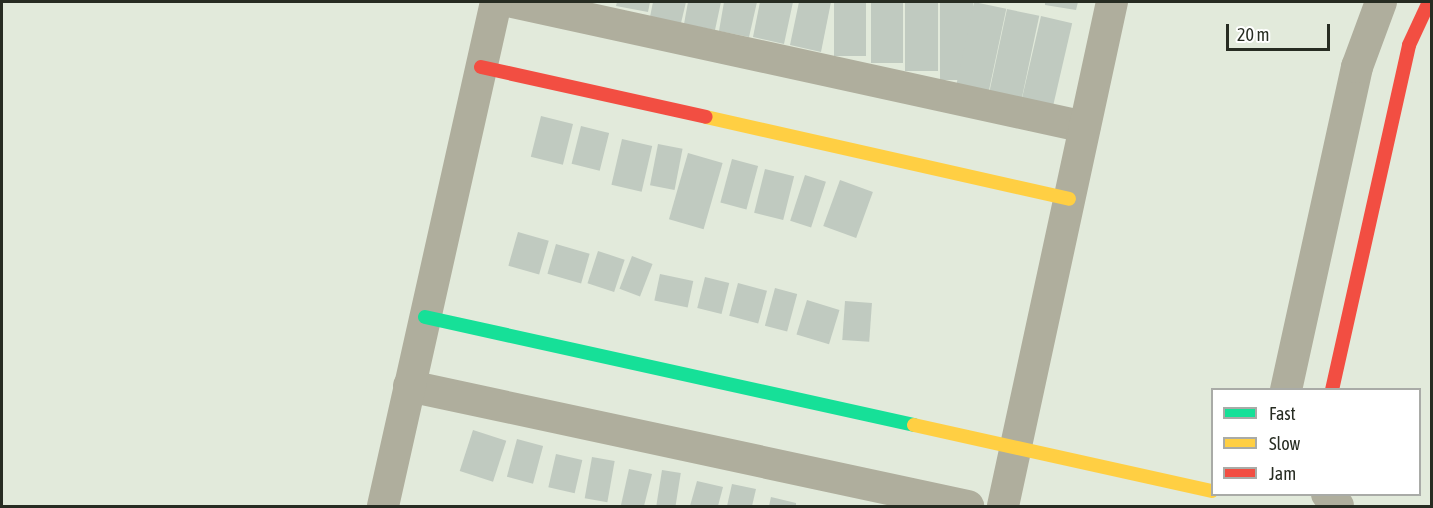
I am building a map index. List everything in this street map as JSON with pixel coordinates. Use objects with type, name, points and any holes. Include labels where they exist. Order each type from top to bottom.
[{"type":"street","points":[[383,506],[496,2]]},
{"type":"street","points":[[513,2],[1085,127]]},
{"type":"street","points":[[1004,507],[1112,2]]},
{"type":"street","points":[[1287,388],[1357,67],[1382,2]]},
{"type":"street","points":[[1332,388],[1409,45],[1429,2]]},
{"type":"street","points":[[481,67],[1070,199]]},
{"type":"street","points":[[425,317],[1211,491]]},
{"type":"street","points":[[410,386],[968,507]]},
{"type":"building","points":[[617,2],[650,2],[648,12],[616,6]]},
{"type":"building","points":[[653,2],[686,2],[681,23],[650,17]]},
{"type":"building","points":[[688,2],[721,2],[715,30],[684,24]]},
{"type":"building","points":[[724,2],[757,2],[749,37],[719,31]]},
{"type":"building","points":[[760,2],[793,2],[784,44],[753,37]]},
{"type":"building","points":[[799,2],[831,2],[821,52],[790,45]]},
{"type":"building","points":[[834,2],[866,2],[866,56],[834,56]]},
{"type":"building","points":[[871,2],[903,2],[903,63],[871,63]]},
{"type":"building","points":[[905,2],[938,2],[938,71],[905,71]]},
{"type":"building","points":[[940,2],[973,2],[973,80],[940,80]]},
{"type":"building","points":[[974,2],[1006,9],[988,94],[956,87]]},
{"type":"building","points":[[1045,2],[1078,2],[1076,10],[1045,5]]},
{"type":"building","points":[[1007,9],[1039,16],[1021,100],[989,93]]},
{"type":"building","points":[[1041,16],[1072,23],[1053,107],[1022,100]]},
{"type":"building","points":[[541,116],[573,124],[563,165],[531,157]]},
{"type":"building","points":[[581,126],[609,133],[600,171],[572,164]]},
{"type":"building","points":[[622,139],[652,146],[642,192],[611,185]]},
{"type":"building","points":[[658,144],[683,149],[675,190],[650,185]]},
{"type":"building","points":[[688,153],[723,163],[704,229],[669,219]]},
{"type":"building","points":[[732,159],[758,166],[746,209],[720,202]]},
{"type":"building","points":[[765,169],[794,176],[783,220],[754,213]]},
{"type":"building","points":[[805,175],[826,182],[811,227],[790,221]]},
{"type":"building","points":[[840,180],[873,192],[856,238],[823,226]]},
{"type":"building","points":[[518,232],[549,241],[539,274],[508,266]]},
{"type":"building","points":[[556,244],[590,254],[581,283],[547,274]]},
{"type":"building","points":[[598,251],[625,260],[614,292],[587,283]]},
{"type":"building","points":[[632,256],[653,264],[640,297],[619,289]]},
{"type":"building","points":[[660,274],[693,281],[688,307],[654,300]]},
{"type":"building","points":[[705,277],[729,283],[722,314],[697,308]]},
{"type":"building","points":[[738,283],[767,291],[758,324],[729,316]]},
{"type":"building","points":[[775,288],[797,294],[787,332],[765,326]]},
{"type":"building","points":[[807,300],[840,310],[829,344],[796,334]]},
{"type":"building","points":[[845,301],[872,303],[869,342],[842,340]]},
{"type":"building","points":[[473,430],[506,441],[493,482],[460,471]]},
{"type":"building","points":[[517,439],[543,446],[533,484],[507,477]]},
{"type":"building","points":[[556,454],[582,460],[575,493],[548,487]]},
{"type":"building","points":[[592,457],[615,461],[607,502],[585,498]]},
{"type":"building","points":[[629,469],[652,474],[644,506],[621,505]]},
{"type":"building","points":[[662,470],[681,473],[676,506],[656,506]]},
{"type":"building","points":[[697,481],[723,487],[718,506],[690,506]]},
{"type":"building","points":[[732,484],[756,489],[752,506],[727,506]]},
{"type":"building","points":[[771,497],[796,503],[796,506],[769,506]]},
{"type":"traffic: fast","points":[[425,317],[914,425]]},
{"type":"traffic: slow","points":[[706,117],[1069,199]]},
{"type":"traffic: slow","points":[[914,425],[1211,491]]},
{"type":"traffic: jam","points":[[1332,388],[1409,45],[1429,2]]},
{"type":"traffic: jam","points":[[481,67],[706,117]]}]
